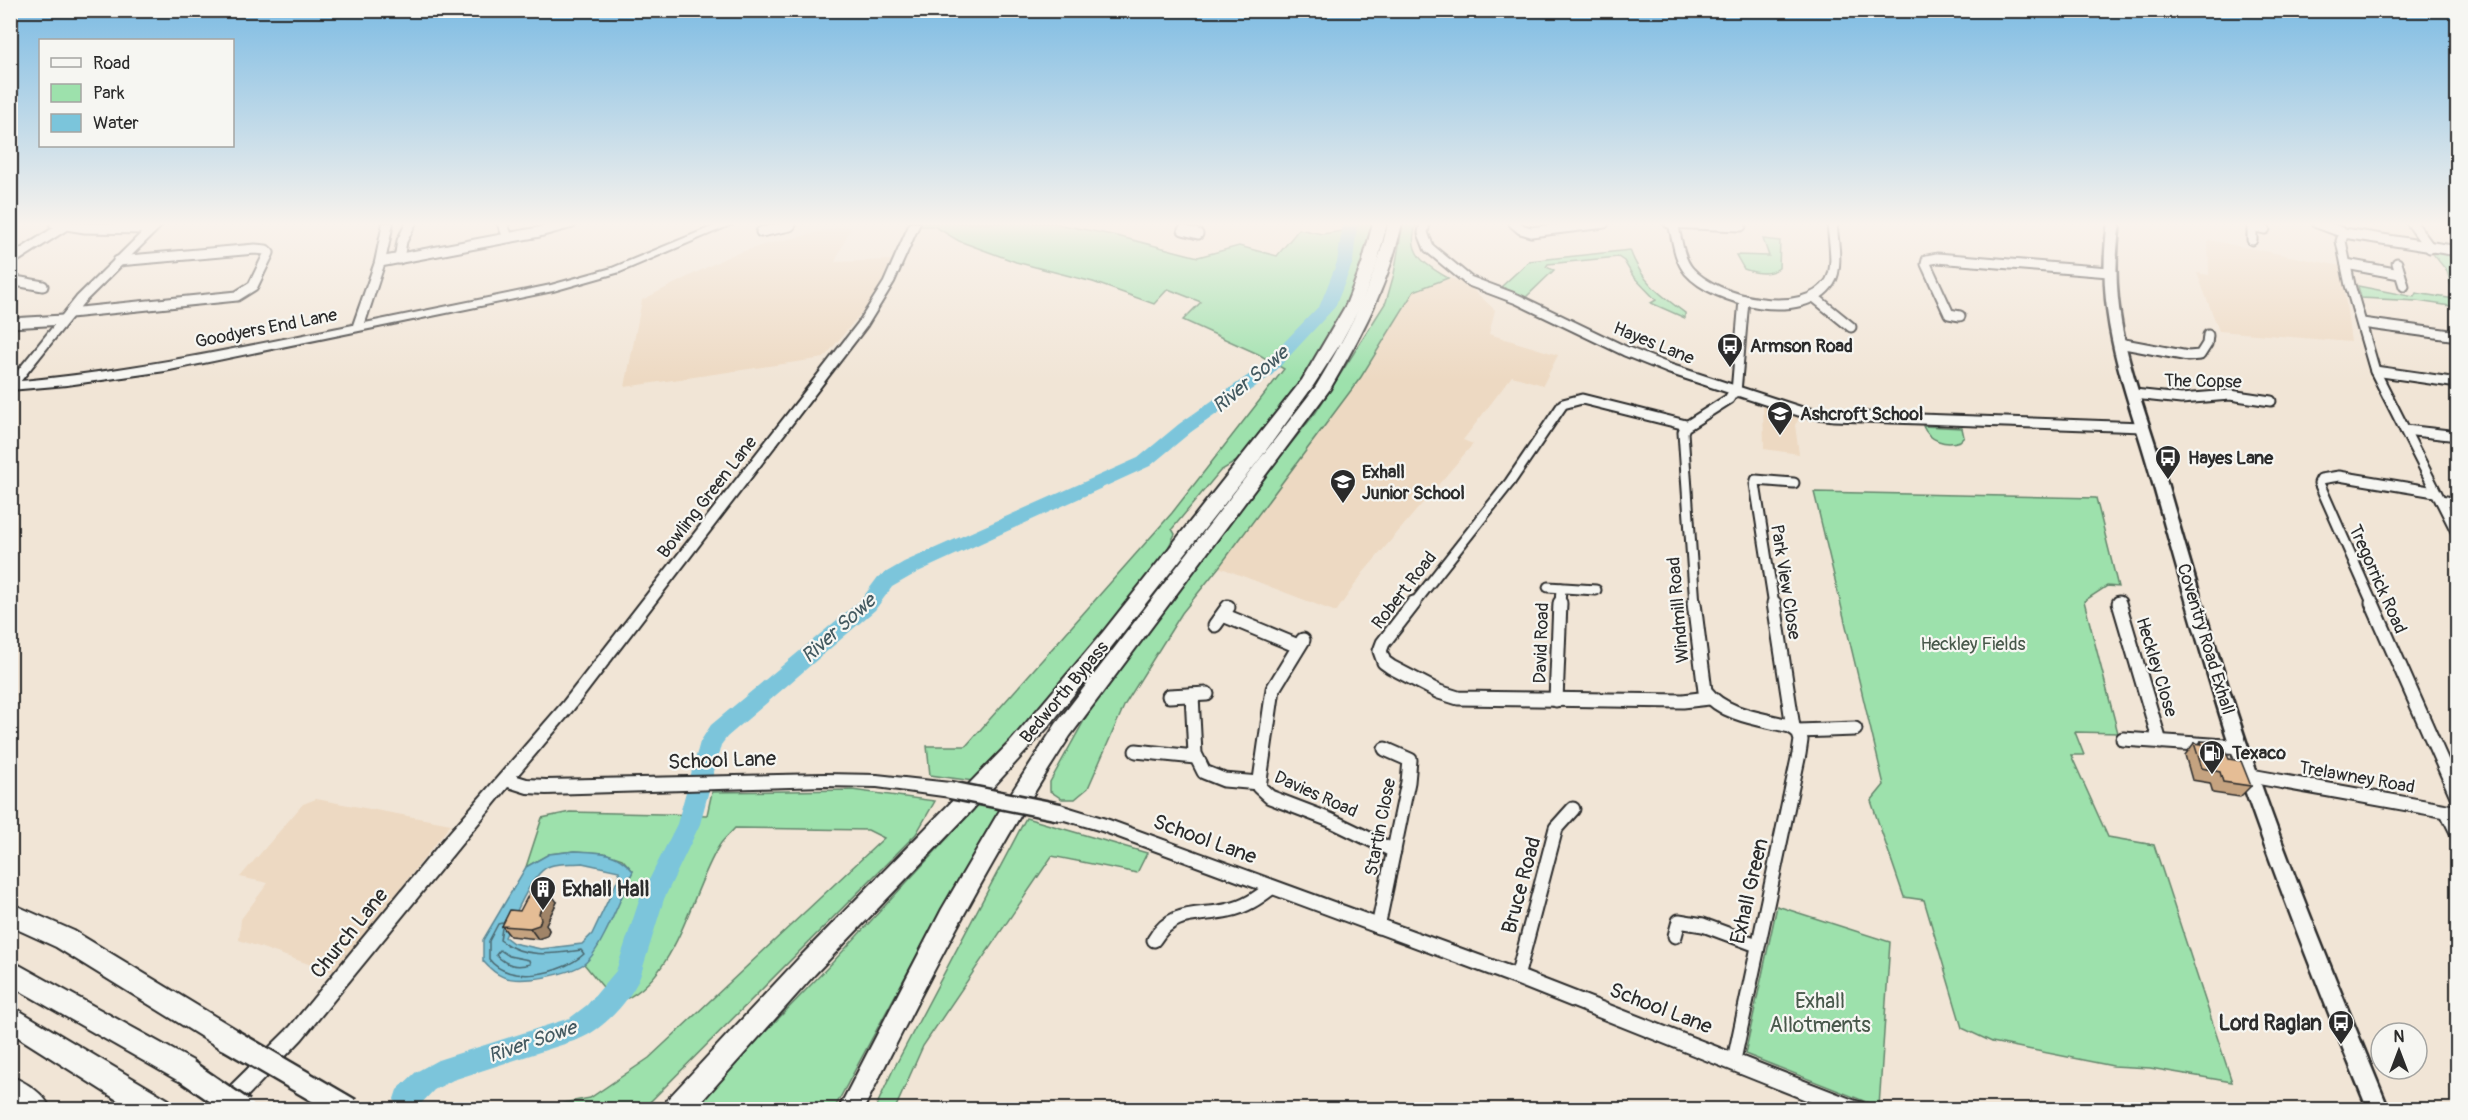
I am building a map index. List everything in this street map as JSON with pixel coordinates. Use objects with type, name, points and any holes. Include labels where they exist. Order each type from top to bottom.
[{"type":"highway","name":"Bedworth Bypass","points":[[675,1110],[770,1004],[1018,747],[1077,678],[1261,446],[1315,373],[1364,275]]},
{"type":"highway","name":"Bedworth Bypass","points":[[850,1110],[905,1001],[1026,784],[1070,720],[1322,389],[1345,351],[1380,275]]},
{"type":"highway","points":[[10,914],[65,939],[350,1110]]},
{"type":"highway","points":[[10,970],[186,1071],[243,1110]]},
{"type":"highway","points":[[10,1017],[157,1108]]},
{"type":"highway","points":[[10,1089],[38,1110]]},
{"type":"main road","name":"Coventry Road Exhall","points":[[2109,275],[2113,315],[2119,343],[2194,605],[2251,776],[2320,965],[2379,1110]]},
{"type":"street","points":[[11,386],[66,316],[105,275]]},
{"type":"street","points":[[10,323],[237,296],[253,286],[258,275]]},
{"type":"street","points":[[358,328],[376,275]]},
{"type":"street","name":"Goodyers End Lane","points":[[11,386],[67,381],[165,367],[586,280],[599,275]]},
{"type":"street","name":"Bowling Green Lane","points":[[506,779],[596,672],[863,324],[892,275]]},
{"type":"street","name":"Hayes Lane","points":[[1462,275],[1468,281],[1517,299],[1625,351],[1735,391],[1802,412],[1834,416],[2143,428]]},
{"type":"street","points":[[1695,275],[1714,290],[1744,300],[1781,304],[1814,297],[1826,289],[1832,275]]},
{"type":"street","points":[[1931,275],[1949,314],[1960,316]]},
{"type":"street","points":[[2349,275],[2375,371],[2457,535]]},
{"type":"street","points":[[2400,275],[2404,286]]},
{"type":"street","points":[[10,280],[43,286]]},
{"type":"street","points":[[1814,297],[1851,327]]},
{"type":"street","points":[[1686,426],[1726,401],[1735,391],[1744,300]]},
{"type":"street","points":[[2362,323],[2457,336]]},
{"type":"street","points":[[2119,343],[2188,356],[2200,355],[2207,344],[2208,335]]},
{"type":"street","points":[[2375,371],[2457,383]]},
{"type":"street","name":"The Copse","points":[[2134,394],[2181,399],[2229,395],[2272,398],[2279,409]]},
{"type":"street","name":"Robert Road","points":[[1686,426],[1659,417],[1582,399],[1563,404],[1510,482],[1381,647],[1380,655],[1387,665],[1451,697],[1683,701],[1709,698]]},
{"type":"street","name":"Windmill Road","points":[[1686,426],[1683,429],[1683,440],[1695,617],[1703,684],[1709,698]]},
{"type":"street","points":[[2405,430],[2457,436]]},
{"type":"street","name":"Tregorrick Road","points":[[2438,496],[2339,476],[2321,479],[2319,483],[2319,489],[2457,798]]},
{"type":"street","name":"Park View Close","points":[[1794,483],[1762,479],[1756,480],[1755,484],[1795,729]]},
{"type":"street","points":[[2438,496],[2457,502]]},
{"type":"street","name":"David Road","points":[[1548,587],[1596,590]]},
{"type":"street","name":"David Road","points":[[1556,700],[1561,588]]},
{"type":"street","name":"Heckley Close","points":[[2119,603],[2160,742]]},
{"type":"street","name":"Davies Road","points":[[1215,625],[1226,611],[1301,643],[1273,689],[1259,783],[1261,791],[1270,797],[1330,820],[1394,852]]},
{"type":"street","points":[[1169,696],[1207,694]]},
{"type":"street","points":[[1192,695],[1195,756],[1200,770],[1211,777],[1259,783]]},
{"type":"street","points":[[1709,698],[1719,705],[1795,729],[1855,729]]},
{"type":"street","name":"Exhall Green","points":[[1734,1060],[1799,754],[1801,740],[1795,729]]},
{"type":"street","points":[[2123,739],[2241,747]]},
{"type":"street","name":"Startin Close","points":[[1378,927],[1408,782],[1410,760],[1385,749]]},
{"type":"street","points":[[1136,751],[1195,756]]},
{"type":"street","name":"Trelawney Road","points":[[2251,776],[2452,812]]},
{"type":"street","name":"School Lane","points":[[506,779],[527,786],[546,787],[717,782],[877,781],[950,790],[1060,812],[1103,825],[1517,977],[1734,1060],[1856,1110]]},
{"type":"street","name":"Church Lane","points":[[220,1110],[289,1041],[448,845],[506,779]]},
{"type":"street","name":"Bruce Road","points":[[1517,977],[1556,828],[1573,809]]},
{"type":"street","points":[[2452,812],[2457,834]]},
{"type":"street","points":[[1154,940],[1159,928],[1174,919],[1230,911],[1253,902],[1271,888]]},
{"type":"street","points":[[1675,936],[1679,921],[1703,925],[1757,945]]},
{"type":"shaded area","points":[[691,275],[884,275],[876,295],[824,358],[625,387],[642,300]]},
{"type":"shaded area","points":[[2198,275],[2342,275],[2351,342],[2219,331]]},
{"type":"shaded area","name":"Exhall Junior School","points":[[1450,278],[1467,284],[1495,310],[1489,334],[1558,355],[1543,385],[1512,376],[1463,440],[1473,444],[1363,573],[1336,612],[1219,567],[1361,377],[1414,291]]},
{"type":"shaded area","name":"Ashcroft School","points":[[1763,404],[1801,416],[1795,425],[1799,454],[1764,449]]},
{"type":"shaded area","points":[[316,799],[451,824],[382,912],[351,956],[335,973],[239,940],[241,919],[268,883],[240,877],[303,804]]},
{"type":"green space","points":[[1067,275],[1357,275],[1348,299],[1302,384],[1237,461],[1220,471],[1172,529],[1175,534],[1161,562],[1080,664],[973,781],[930,775],[927,746],[966,746],[1172,513],[1284,369],[1258,354],[1183,320],[1201,302],[1168,289],[1154,304]]},
{"type":"green space","points":[[1394,275],[1444,275],[1448,278],[1414,291],[1361,377],[1182,613],[1125,704],[1088,788],[1075,799],[1062,799],[1050,791],[1050,782],[1090,710],[1247,499],[1316,412],[1386,302]]},
{"type":"green space","points":[[1514,275],[1549,275],[1526,297],[1501,287]]},
{"type":"green space","points":[[1643,275],[1659,293],[1685,313],[1685,318],[1651,303],[1656,300],[1633,276]]},
{"type":"green space","points":[[2448,275],[2457,275],[2457,307],[2417,301],[2361,298],[2358,286],[2414,297],[2416,293],[2455,299]]},
{"type":"green space","points":[[1923,426],[1962,428],[1964,437],[1960,441],[1949,443],[1939,441],[1929,435]]},
{"type":"green space","name":"Heckley Fields","points":[[1814,492],[2096,498],[2118,587],[2107,586],[2084,601],[2118,733],[2075,732],[2084,755],[2071,755],[2108,837],[2154,845],[2232,1082],[2150,1068],[2113,1066],[1992,1042],[1962,1028],[1924,900],[1904,897],[1871,801],[1884,785]]},
{"type":"green space","points":[[852,790],[935,801],[916,834],[643,1109],[526,1110],[590,1098],[649,1058],[884,838],[868,830],[735,828],[721,843],[708,866],[679,935],[654,977],[637,993],[616,1003],[584,964],[598,946],[633,871],[622,859],[604,853],[575,851],[549,854],[526,867],[542,818],[570,812],[707,815],[712,792]]},
{"type":"green space","points":[[979,804],[1002,808],[940,912],[834,1109],[690,1110],[832,963]]},
{"type":"green space","points":[[1026,818],[1147,853],[1137,873],[1052,856],[923,1046],[895,1109],[875,1109],[892,1072]]},
{"type":"green space","name":"Exhall Allotments","points":[[1777,906],[1890,942],[1879,1107],[1745,1054]]},
{"type":"water","points":[[575,851],[607,854],[627,864],[633,871],[604,935],[584,964],[566,972],[544,977],[509,979],[498,975],[483,961],[483,940],[526,867],[549,854]],"holes":[[[582,863],[619,871],[619,877],[592,934],[582,944],[541,949],[513,943],[505,937],[530,886],[543,870],[554,865]]]},
{"type":"building","points":[[2201,741],[2221,742],[2229,759],[2241,761],[2251,786],[2223,782],[2220,772],[2202,768],[2194,743],[2202,744]]},
{"type":"building","points":[[531,890],[549,891],[539,913],[541,919],[539,925],[530,928],[502,926],[510,910],[520,911]]},
{"type":"waterway","name":"River Sowe","points":[[407,1099],[425,1081],[447,1069],[577,1028],[596,1014],[609,1000],[627,977],[652,898],[688,824],[711,742],[719,731],[868,605],[885,582],[911,567],[1144,462],[1185,428],[1266,371],[1327,307],[1340,275]]},
{"type":"place","name":"Armson Road","points":[[1730,369]]},
{"type":"place","name":"Ashcroft School","points":[[1780,437]]},
{"type":"place","name":"Hayes Lane","points":[[2168,481]]},
{"type":"place","name":"Exhall Junior School","points":[[1343,505]]},
{"type":"place","name":"Texaco","points":[[2212,776]]},
{"type":"place","name":"Exhall Hall","points":[[543,912]]},
{"type":"place","name":"Lord Raglan","points":[[2341,1046]]}]
